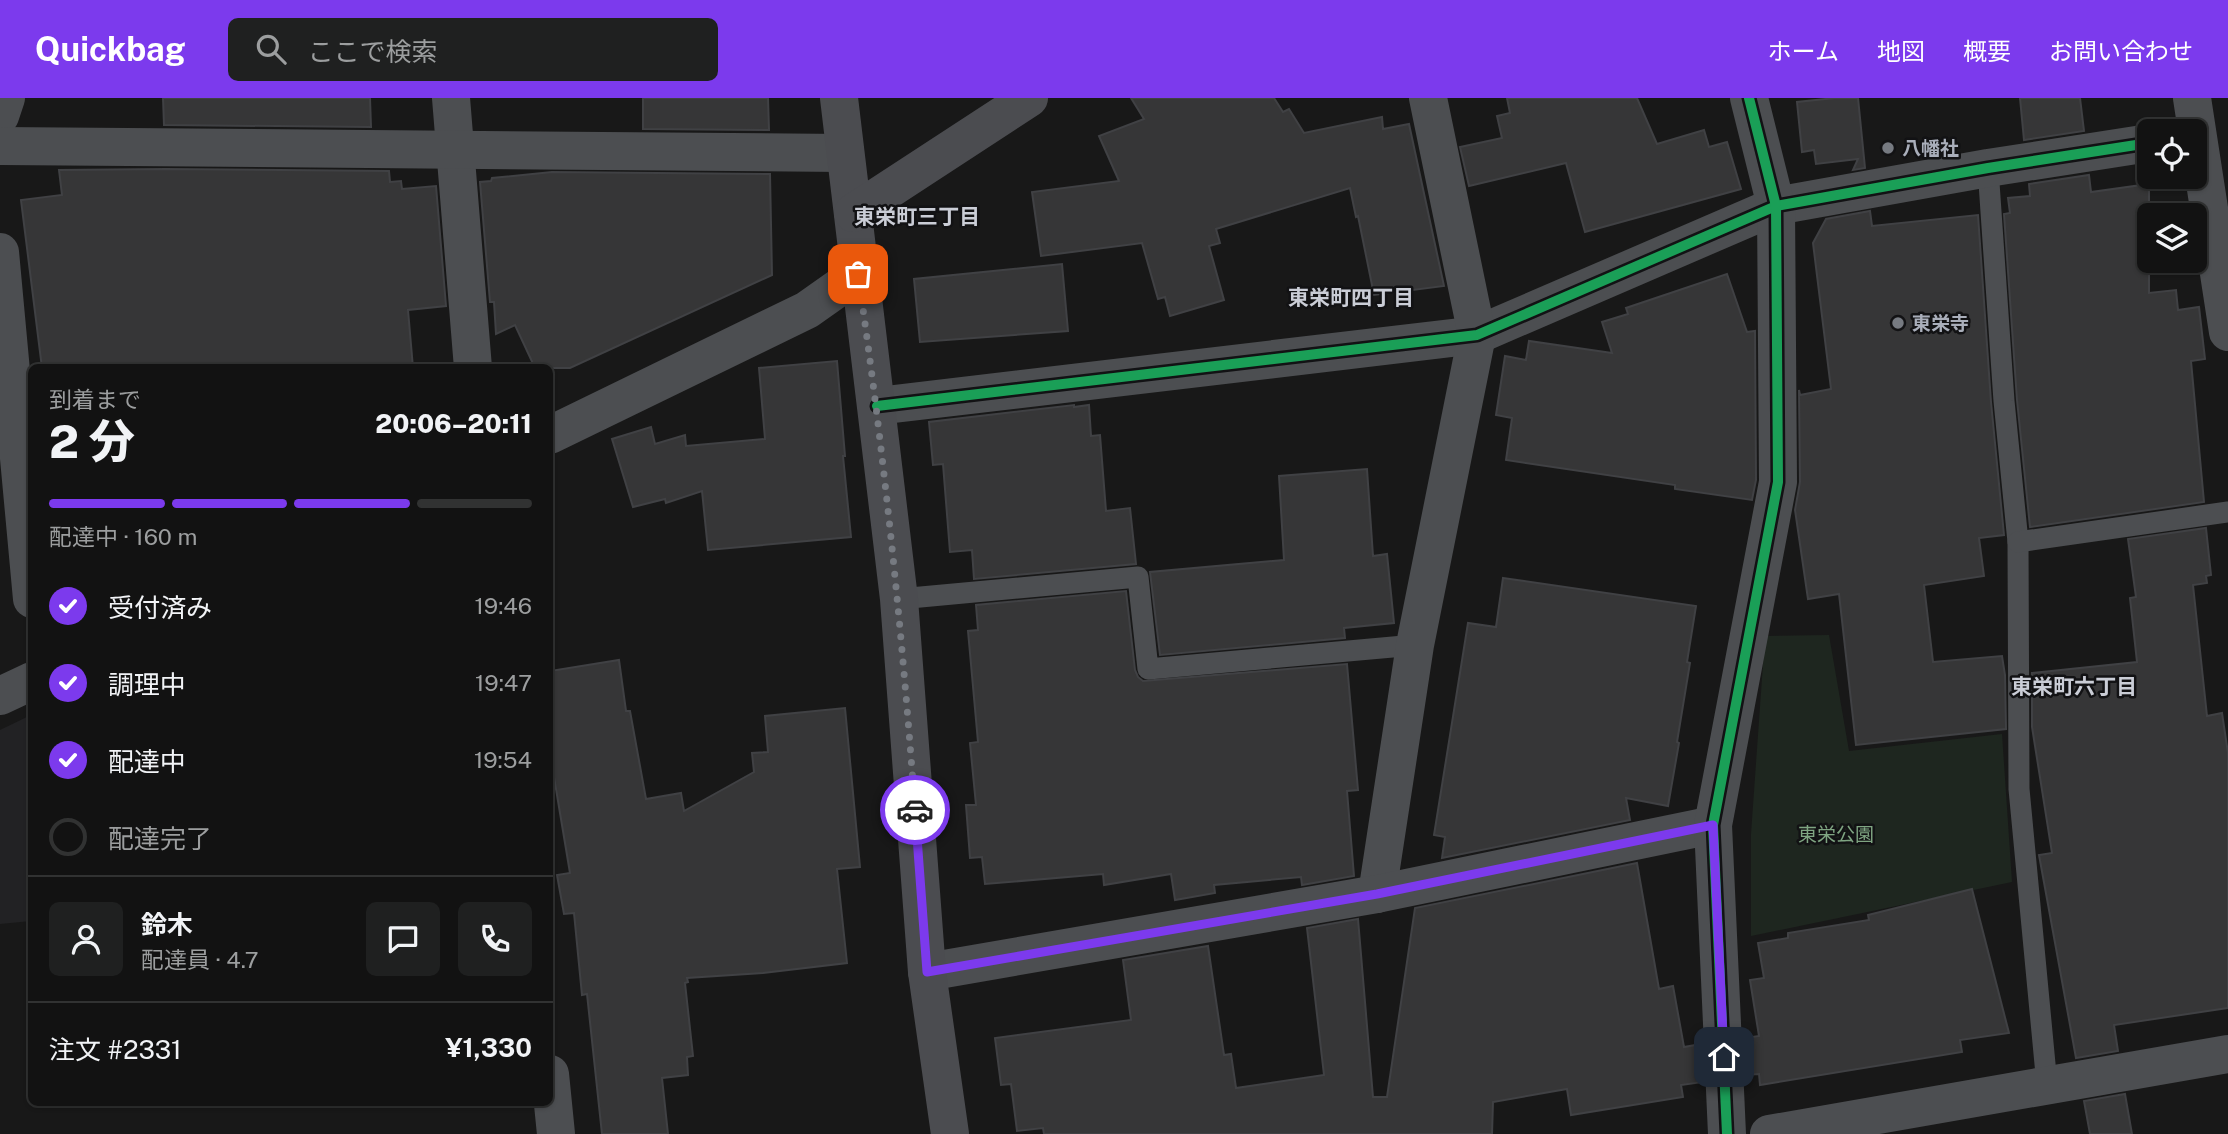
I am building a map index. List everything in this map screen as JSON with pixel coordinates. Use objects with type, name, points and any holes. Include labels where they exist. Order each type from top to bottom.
[{"type":"street","points":[[0,116],[6,98]]},
{"type":"street","points":[[451,98],[473,364]]},
{"type":"street","points":[[839,98],[899,599],[927,972],[950,1134]]},
{"type":"street","points":[[853,213],[1029,98]]},
{"type":"street","points":[[1377,894],[1415,645],[1477,335],[1428,98]]},
{"type":"street","points":[[1727,1134],[1713,825],[1778,482],[1776,206],[1749,98]]},
{"type":"street","points":[[2192,98],[2201,119]]},
{"type":"street","points":[[2207,135],[2228,332]]},
{"type":"street","points":[[877,406],[1477,335],[1776,206],[2137,145]]},
{"type":"street","points":[[0,146],[844,153]]},
{"type":"street","points":[[0,252],[28,556]]},
{"type":"street","points":[[553,434],[807,310],[858,274]]},
{"type":"street","points":[[0,696],[28,683]]},
{"type":"street","points":[[927,972],[1377,894],[1713,825]]},
{"type":"street","points":[[1769,1134],[2228,1054]]},
{"type":"street","points":[[553,1104],[556,1134]]},
{"type":"lane","points":[[1988,168],[2004,401],[2018,542],[2020,789],[2048,1085]]},
{"type":"lane","points":[[2018,542],[2228,512]]},
{"type":"lane","points":[[899,599],[1138,578],[1148,669],[1415,645]]},
{"type":"shaded area","points":[[28,716],[28,921],[0,924],[0,730]]},
{"type":"green space","name":"東栄公園","points":[[1829,635],[1849,751],[2002,734],[2012,882],[1751,936],[1751,834],[1765,636]]},
{"type":"building","points":[[163,98],[370,98],[371,127],[164,125]]},
{"type":"building","points":[[643,98],[768,98],[769,130],[643,129]]},
{"type":"building","points":[[1131,98],[1274,98],[1283,112],[1289,109],[1304,133],[1382,117],[1383,129],[1409,124],[1444,286],[1374,295],[1350,188],[1216,229],[1220,243],[1209,246],[1224,300],[1170,316],[1165,297],[1158,299],[1142,243],[1041,256],[1032,192],[1119,181],[1099,136],[1144,119]]},
{"type":"building","points":[[1507,98],[1637,98],[1657,144],[1704,130],[1709,147],[1727,142],[1741,189],[1585,232],[1566,163],[1469,186],[1460,147],[1502,138],[1497,116],[1510,113]]},
{"type":"building","points":[[1858,98],[1865,168],[1853,170],[1858,159],[1816,164],[1814,150],[1802,152],[1797,102]]},
{"type":"building","points":[[2020,98],[2080,98],[2084,131],[2024,140]]},
{"type":"building","points":[[59,170],[389,171],[390,182],[401,181],[402,189],[436,186],[446,306],[408,310],[413,364],[42,364],[21,200],[62,195]]},
{"type":"building","points":[[552,172],[770,174],[772,275],[570,368],[553,368],[553,364],[533,364],[515,325],[496,334],[494,302],[490,302],[480,182],[491,181],[492,178]]},
{"type":"building","points":[[2089,175],[2091,192],[2137,186],[2137,189],[2149,189],[2149,203],[2137,203],[2137,273],[2149,273],[2149,293],[2176,290],[2178,310],[2199,307],[2205,359],[2191,361],[2204,502],[2030,527],[2017,400],[2004,214],[2010,213],[2008,198],[2030,196],[2029,184]]},
{"type":"building","points":[[1870,211],[1872,226],[1978,215],[1991,402],[2004,535],[1979,538],[1984,576],[1924,585],[1933,662],[2002,656],[2006,729],[1856,745],[1839,594],[1808,599],[1795,510],[1800,482],[1799,390],[1800,395],[1831,389],[1813,243],[1826,219]]},
{"type":"building","points":[[1062,264],[1068,331],[920,342],[914,279]]},
{"type":"building","points":[[1727,274],[1747,332],[1755,331],[1756,480],[1752,500],[1675,489],[1675,485],[1506,460],[1512,418],[1496,415],[1505,356],[1526,360],[1529,341],[1612,353],[1602,322],[1628,314],[1626,308]]},
{"type":"building","points":[[837,361],[851,537],[708,550],[702,491],[666,503],[665,499],[633,507],[612,439],[651,427],[655,444],[685,435],[686,446],[765,439],[759,368]]},
{"type":"building","points":[[1089,405],[1091,436],[1100,435],[1106,511],[1130,508],[1136,564],[974,579],[972,550],[950,552],[943,464],[933,465],[929,422]]},
{"type":"building","points":[[1367,469],[1373,556],[1387,554],[1394,623],[1344,628],[1345,638],[1160,655],[1150,572],[1284,560],[1279,476]]},
{"type":"building","points":[[2206,528],[2211,575],[2206,576],[2207,583],[2193,585],[2207,716],[2222,713],[2228,753],[2228,1008],[2114,1025],[2118,1051],[2076,1058],[2039,855],[2052,853],[2032,727],[2032,673],[2137,662],[2130,598],[2136,597],[2128,539]]},
{"type":"building","points":[[1503,578],[1696,606],[1677,742],[1679,743],[1668,806],[1626,798],[1630,820],[1442,858],[1445,837],[1434,835],[1468,623],[1496,627]]},
{"type":"building","points":[[1126,591],[1135,670],[1143,681],[1347,664],[1358,790],[1347,791],[1354,876],[1302,885],[1301,877],[1214,885],[1215,893],[1175,900],[1171,874],[1104,885],[1103,874],[985,884],[982,857],[970,858],[966,805],[976,805],[970,743],[978,742],[968,631],[978,630],[976,605]]},
{"type":"building","points":[[619,660],[626,711],[630,711],[646,799],[681,793],[684,811],[754,772],[752,753],[768,752],[765,716],[845,708],[860,867],[837,869],[847,963],[763,973],[687,978],[688,982],[685,983],[693,1056],[687,1057],[688,1075],[662,1078],[668,1134],[602,1134],[587,994],[582,995],[574,913],[564,914],[557,875],[570,873],[553,771],[553,671]]},
{"type":"building","points":[[1637,863],[1659,989],[1673,986],[1684,1047],[1701,1044],[1703,1082],[1681,1085],[1683,1097],[1571,1115],[1567,1089],[1493,1102],[1492,1134],[1044,1134],[1043,1128],[1017,1131],[1011,1084],[1001,1085],[995,1038],[1131,1020],[1123,960],[1208,946],[1224,1055],[1231,1054],[1236,1088],[1324,1075],[1307,928],[1358,919],[1373,1097],[1387,1097],[1415,908]]},
{"type":"building","points":[[1972,889],[2009,1033],[1960,1040],[1962,1052],[1760,1085],[1759,1074],[1746,1075],[1745,1038],[1759,1036],[1750,980],[1764,978],[1758,943],[1788,938],[1788,933],[1869,920],[1868,915]]},
{"type":"building","points":[[2125,1094],[2132,1134],[2090,1134],[2084,1101]]},
{"type":"cycle path","points":[[1727,1134],[1713,825],[1778,482],[1776,206],[1749,98]]},
{"type":"cycle path","points":[[877,406],[1477,335],[1776,206],[2137,145]]},
{"type":"way so far","points":[[858,274],[877,406],[899,599],[915,810]]},
{"type":"place","name":"八幡社","points":[[1888,148]]},
{"type":"place","name":"東栄寺","points":[[1898,323]]},
{"type":"district","name":"東栄町三丁目","points":[[917,216]]},
{"type":"district","name":"東栄町四丁目","points":[[1351,297]]},
{"type":"district","name":"東栄町六丁目","points":[[2074,686]]},
{"type":"route","points":[[915,810],[927,972],[1377,894],[1713,825],[1724,1057]]}]
